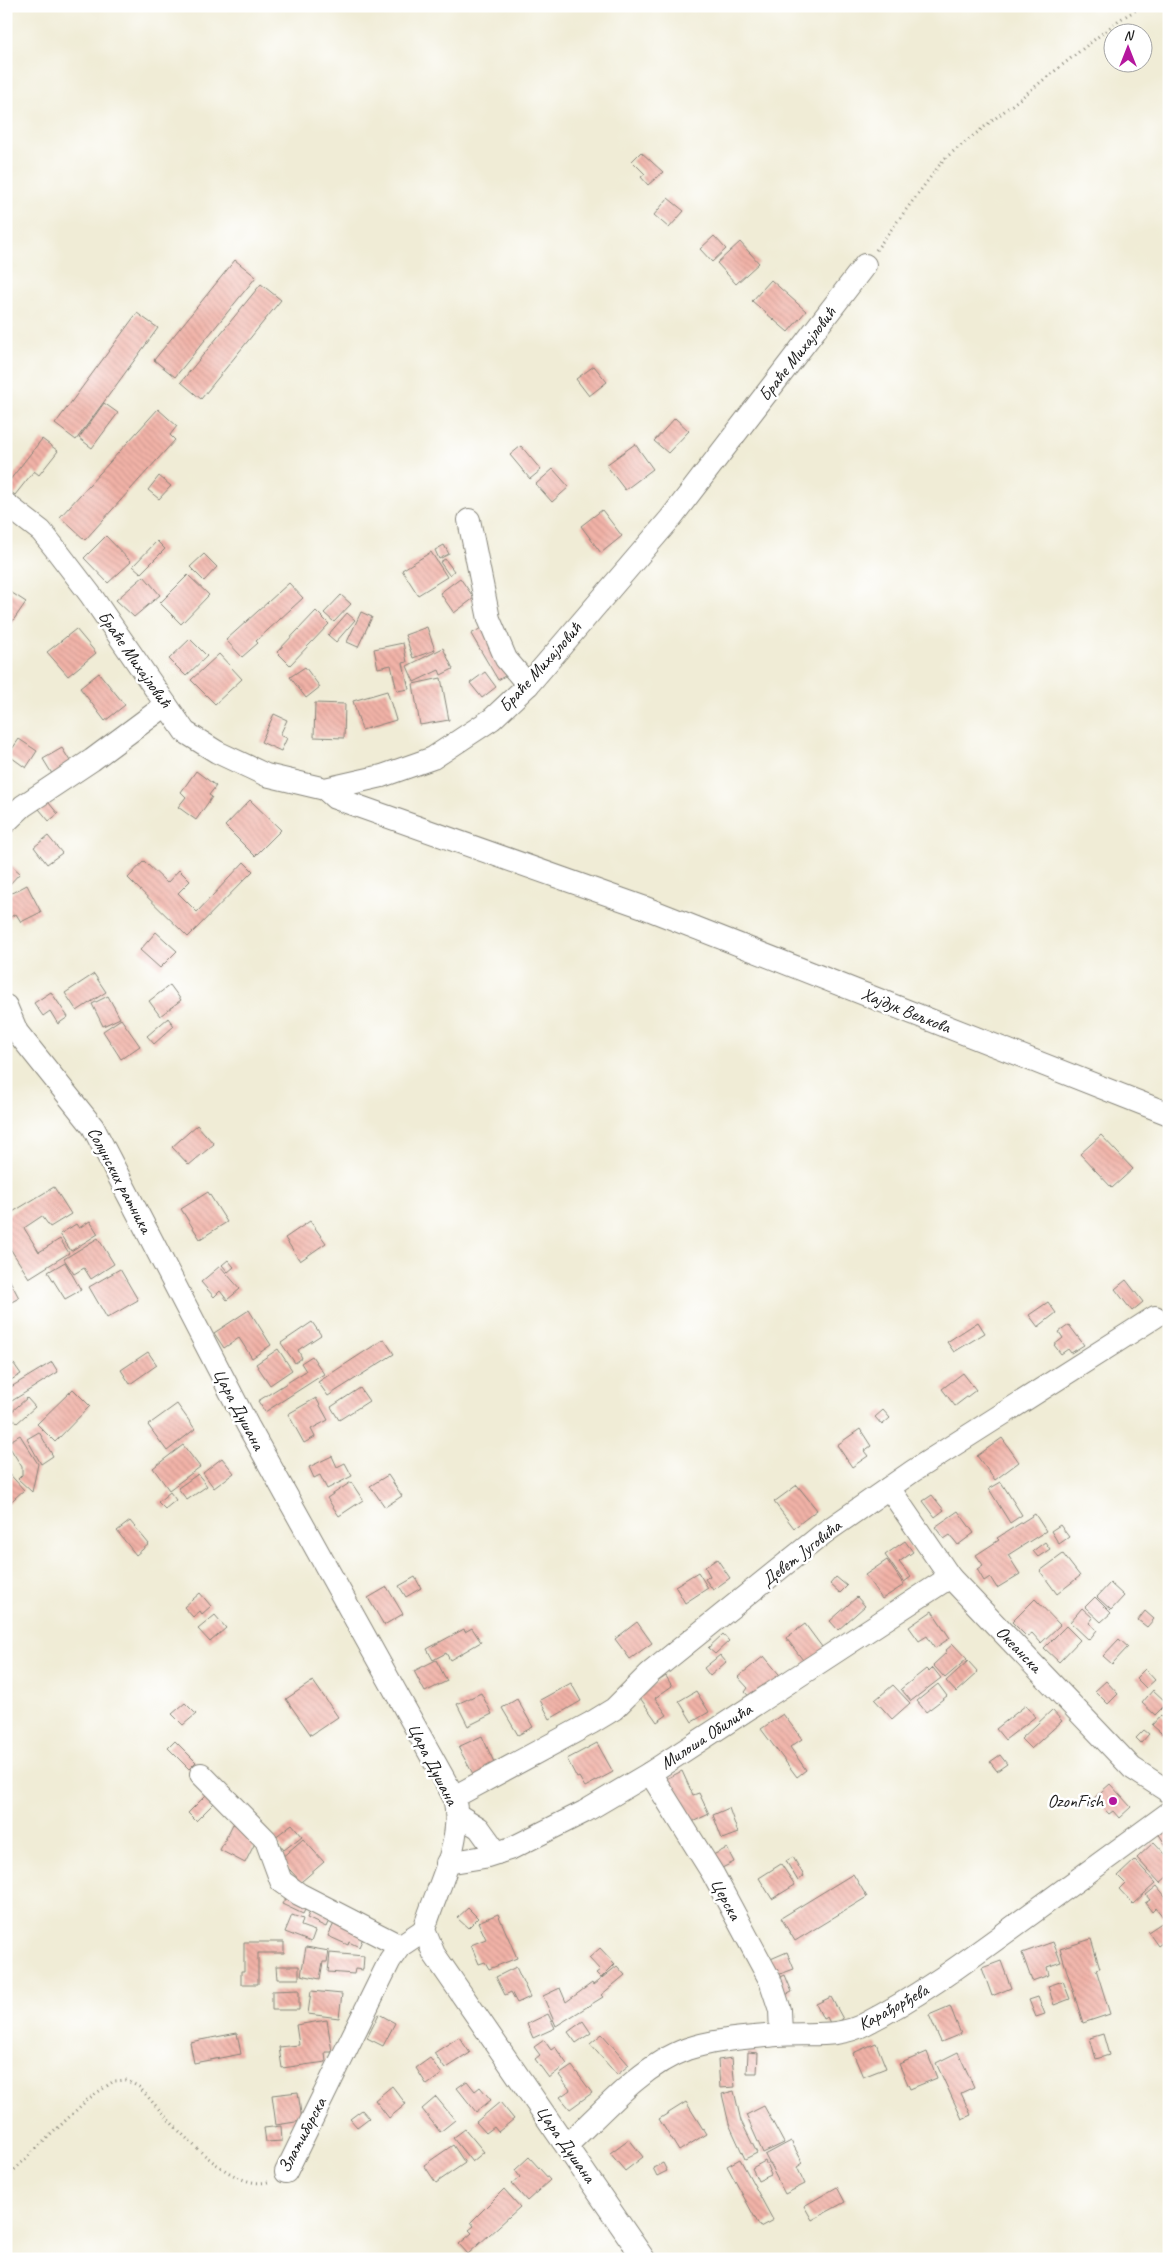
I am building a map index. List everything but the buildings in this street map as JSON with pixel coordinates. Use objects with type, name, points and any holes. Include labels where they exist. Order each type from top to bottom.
[{"type":"street","name":"Браће Михајловић","points":[[6,504],[41,531],[54,547],[90,594],[185,732],[217,752],[266,775],[325,789],[382,776],[434,758],[492,719],[528,685],[670,519],[865,265]]},
{"type":"street","points":[[469,520],[490,619],[506,659],[528,685]]},
{"type":"street","points":[[6,822],[23,806],[92,760],[166,705]]},
{"type":"street","name":"Хајдук Вељкова","points":[[325,789],[336,798],[643,907],[1169,1114]]},
{"type":"street","name":"Солунских ратника","points":[[6,1006],[17,1032],[93,1127],[175,1286]]},
{"type":"street","name":"Цара Душана","points":[[175,1286],[248,1426],[456,1806],[456,1833],[424,1930],[434,1954],[644,2259]]},
{"type":"street","name":"Девет Југовића","points":[[456,1806],[614,1709],[650,1673],[824,1533],[889,1488],[1155,1317]]},
{"type":"street","name":"Океанска","points":[[889,1488],[950,1577],[1132,1768],[1169,1792]]},
{"type":"street","name":"Милоша Обилића","points":[[447,1863],[496,1853],[545,1832],[650,1773],[950,1577]]},
{"type":"street","name":"Церска","points":[[650,1773],[713,1874],[767,1973],[780,2010],[781,2034]]},
{"type":"street","points":[[201,1774],[266,1840],[281,1881],[299,1894],[400,1946]]},
{"type":"street","points":[[456,1806],[479,1828],[496,1853]]},
{"type":"street","name":"Карађорђева","points":[[567,2145],[632,2083],[663,2062],[687,2049],[727,2040],[781,2034],[848,2032],[874,2019],[933,1985],[1169,1813]]},
{"type":"street","name":"Златиборска","points":[[286,2172],[390,1960],[400,1946],[424,1930]]},
{"type":"path","points":[[865,265],[944,159],[1119,20],[1143,6]]},
{"type":"path","name":"Златиборска","points":[[6,2182],[14,2170],[88,2099],[114,2081],[126,2080],[139,2087],[218,2167],[250,2183],[264,2184],[279,2178],[286,2172]]},
{"type":"place","name":"OzonFish","points":[[1113,1801]]}]
